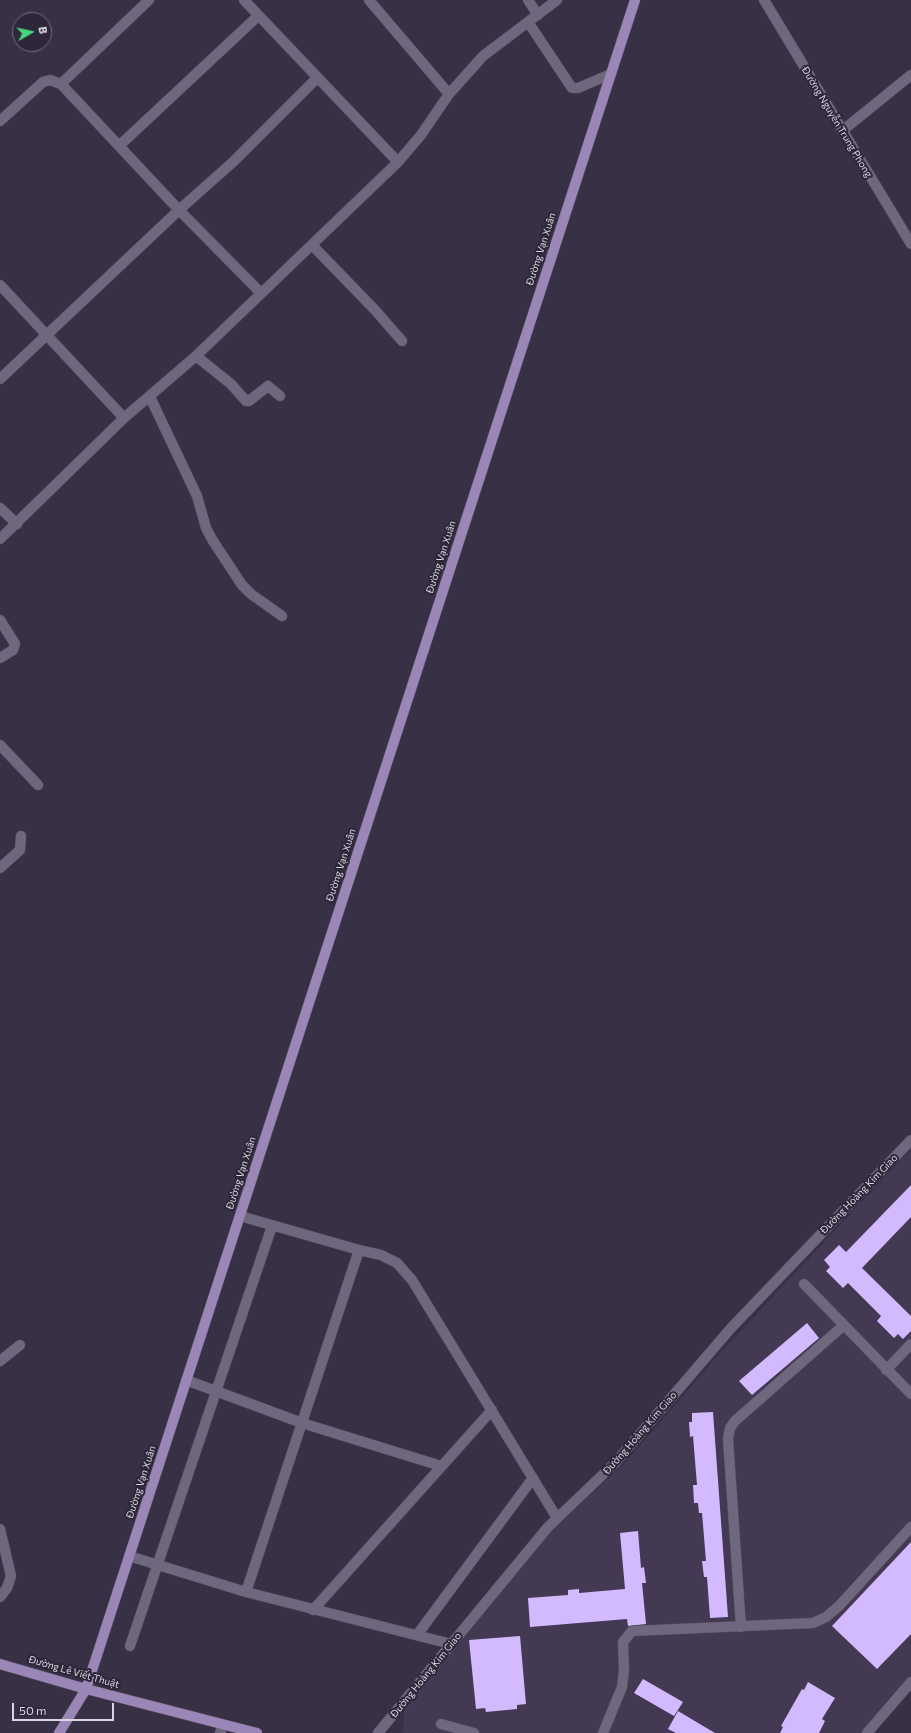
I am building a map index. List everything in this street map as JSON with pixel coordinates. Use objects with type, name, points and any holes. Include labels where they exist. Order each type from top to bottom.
[{"type":"main road","name":"Đường Vạn Xuân","points":[[59,1733],[86,1689],[635,0]]},
{"type":"main road","name":"Đường Lê Viết Thuật","points":[[0,1664],[222,1729],[257,1733]]},
{"type":"street","points":[[61,84],[149,0]]},
{"type":"street","points":[[244,0],[398,162]]},
{"type":"street","points":[[369,0],[449,94]]},
{"type":"street","points":[[528,0],[538,14]]},
{"type":"street","points":[[0,539],[124,418],[196,356],[398,162],[421,135],[449,94],[483,56],[557,0]]},
{"type":"street","name":"Đường Nguyễn Trung Phong","points":[[764,0],[911,244]]},
{"type":"street","points":[[120,145],[258,16]]},
{"type":"street","points":[[528,22],[572,88],[578,88],[611,74]]},
{"type":"street","points":[[842,131],[911,75]]},
{"type":"street","points":[[0,379],[46,334],[232,162],[318,78]]},
{"type":"street","points":[[0,121],[43,82],[50,80],[61,84],[120,145],[179,210],[261,293]]},
{"type":"street","points":[[312,245],[375,310],[402,341]]},
{"type":"street","points":[[0,285],[124,418]]},
{"type":"street","points":[[196,356],[226,380],[246,401],[249,401],[268,386],[280,396]]},
{"type":"street","points":[[150,397],[197,496],[206,528],[213,541],[242,585],[282,616]]},
{"type":"street","points":[[0,508],[17,524]]},
{"type":"street","points":[[0,620],[16,644],[13,650],[0,658]]},
{"type":"street","points":[[0,745],[38,785]]},
{"type":"street","points":[[0,868],[20,850],[21,836]]},
{"type":"street","name":"Đường Hoàng Kim Giao","points":[[378,1733],[557,1518],[615,1463],[732,1327],[911,1140]]},
{"type":"street","points":[[240,1216],[359,1250],[381,1254],[397,1263],[412,1280],[557,1518]]},
{"type":"street","points":[[130,1646],[272,1226]]},
{"type":"street","points":[[246,1592],[359,1250]]},
{"type":"street","points":[[804,1284],[911,1394]]},
{"type":"street","points":[[741,1627],[728,1439],[730,1428],[844,1325]]},
{"type":"street","points":[[886,1370],[911,1344]]},
{"type":"street","points":[[0,1361],[20,1345]]},
{"type":"street","points":[[186,1380],[302,1423],[441,1466]]},
{"type":"street","points":[[313,1610],[492,1410]]},
{"type":"street","points":[[417,1635],[533,1478]]},
{"type":"street","points":[[603,1733],[622,1687],[624,1670],[624,1642],[632,1631],[813,1623],[826,1617],[839,1606],[911,1527]]},
{"type":"street","points":[[0,1529],[12,1576],[7,1588],[0,1597]]},
{"type":"street","points":[[129,1556],[246,1592],[451,1644]]},
{"type":"street","points":[[867,1733],[911,1682]]},
{"type":"street","points":[[441,1724],[474,1733]]},
{"type":"shaded area","points":[[911,1149],[911,1690],[872,1733],[403,1733],[404,1708],[551,1531],[623,1465],[720,1353]]},
{"type":"building","points":[[911,1185],[911,1217],[862,1268],[911,1316],[911,1331],[903,1339],[898,1334],[894,1338],[877,1321],[881,1316],[848,1283],[843,1288],[826,1271],[830,1267],[824,1260],[839,1245],[846,1252]]},
{"type":"building","points":[[807,1323],[819,1338],[752,1395],[739,1381]]},
{"type":"building","points":[[713,1412],[728,1617],[710,1618],[707,1577],[704,1577],[702,1561],[706,1561],[702,1513],[699,1513],[698,1503],[694,1503],[693,1485],[697,1485],[693,1436],[690,1437],[689,1422],[692,1422],[692,1413]]},
{"type":"building","points":[[638,1531],[641,1568],[644,1567],[646,1583],[642,1583],[646,1624],[628,1626],[627,1619],[530,1627],[528,1598],[568,1595],[568,1590],[579,1589],[579,1593],[625,1589],[620,1533]]},
{"type":"building","points":[[911,1542],[911,1634],[877,1669],[832,1626]]},
{"type":"building","points":[[520,1636],[526,1704],[517,1705],[517,1709],[486,1712],[485,1708],[476,1709],[469,1640]]},
{"type":"building","points":[[643,1679],[683,1702],[674,1716],[634,1693]]},
{"type":"building","points":[[808,1682],[835,1698],[822,1719],[825,1721],[819,1733],[780,1733],[783,1727],[781,1726],[802,1689],[804,1690]]},
{"type":"building","points":[[678,1711],[715,1733],[676,1733],[668,1729]]}]
